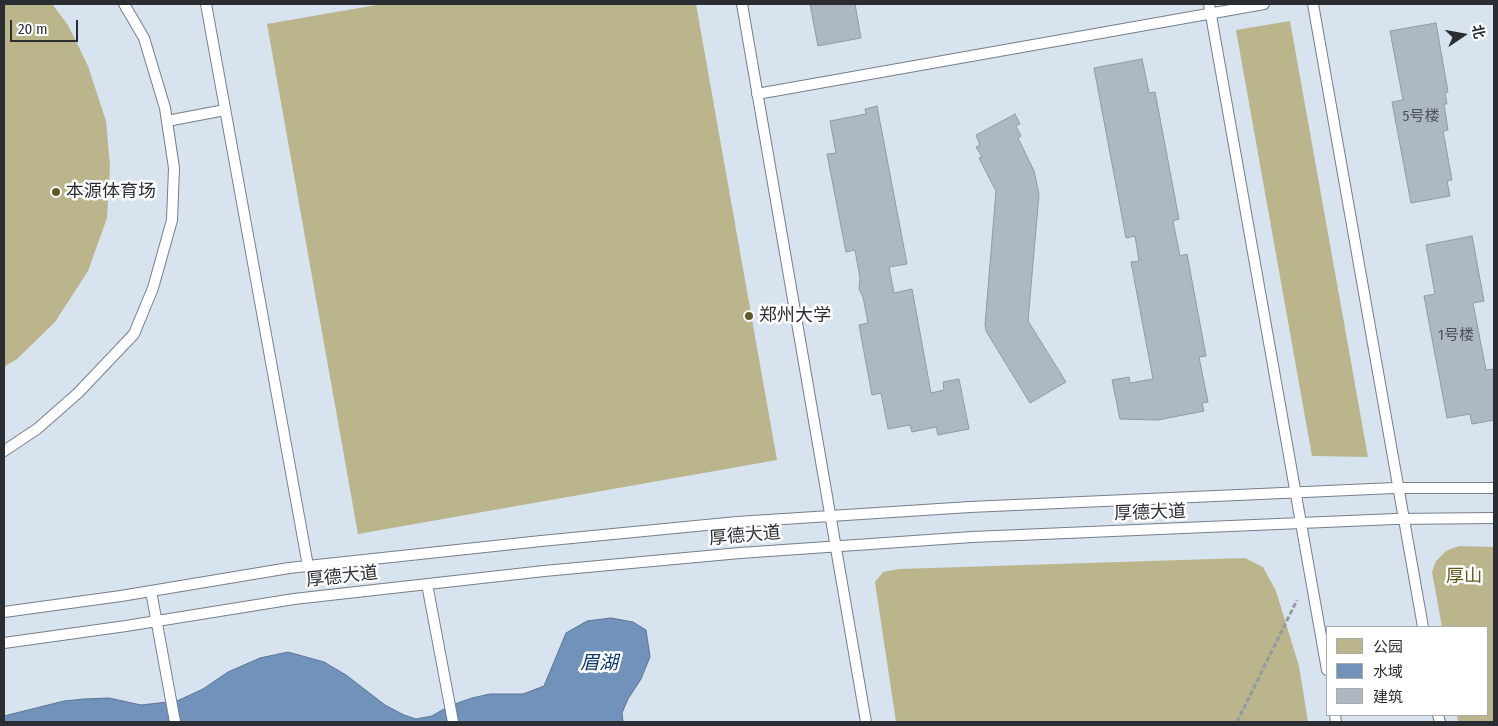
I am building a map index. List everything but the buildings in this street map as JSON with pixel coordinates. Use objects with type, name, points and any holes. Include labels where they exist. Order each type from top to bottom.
[{"type":"lane","points":[[4,451],[37,429],[78,393],[134,334],[153,288],[172,220],[174,168],[165,108],[144,38],[124,4]]},
{"type":"lane","points":[[206,4],[308,566]]},
{"type":"lane","points":[[742,4],[866,722]]},
{"type":"lane","points":[[757,94],[1210,8],[1264,4]]},
{"type":"lane","points":[[1313,4],[1423,626]]},
{"type":"lane","points":[[1210,8],[1326,664]]},
{"type":"lane","points":[[167,121],[225,110]]},
{"type":"lane","name":"厚德大道","points":[[4,612],[308,566],[708,525],[970,507],[1398,488],[1494,488]]},
{"type":"lane","name":"厚德大道","points":[[4,643],[294,599],[740,552],[982,537],[1404,519],[1494,518]]},
{"type":"lane","points":[[427,584],[453,722]]},
{"type":"lane","points":[[151,591],[175,722]]},
{"type":"path","points":[[1237,722],[1310,575]]},
{"type":"green space","name":"本源体育场","points":[[4,4],[52,4],[68,25],[88,66],[106,121],[110,166],[107,218],[88,271],[55,322],[17,359],[4,367]]},
{"type":"green space","points":[[382,4],[696,4],[777,460],[358,534],[267,24]]},
{"type":"green space","points":[[1290,21],[1368,457],[1312,456],[1236,30]]},
{"type":"green space","name":"厚山","points":[[1459,546],[1494,547],[1494,722],[1458,722],[1457,716],[1488,716],[1488,626],[1442,626],[1432,572],[1436,561],[1446,551]]},
{"type":"green space","points":[[1245,558],[1263,567],[1276,591],[1299,666],[1308,722],[896,722],[875,582],[883,572],[899,569]]},
{"type":"water","name":"眉湖","points":[[611,618],[633,622],[646,630],[650,657],[641,679],[628,699],[622,713],[623,722],[4,722],[4,716],[64,701],[109,698],[141,705],[177,701],[203,689],[228,672],[260,658],[288,652],[324,662],[346,675],[385,705],[416,719],[432,716],[449,706],[472,698],[490,694],[523,694],[544,686],[566,633],[587,621]]},
{"type":"place","name":"本源体育场","points":[[56,192]]},
{"type":"place","name":"郑州大学","points":[[749,316]]}]
